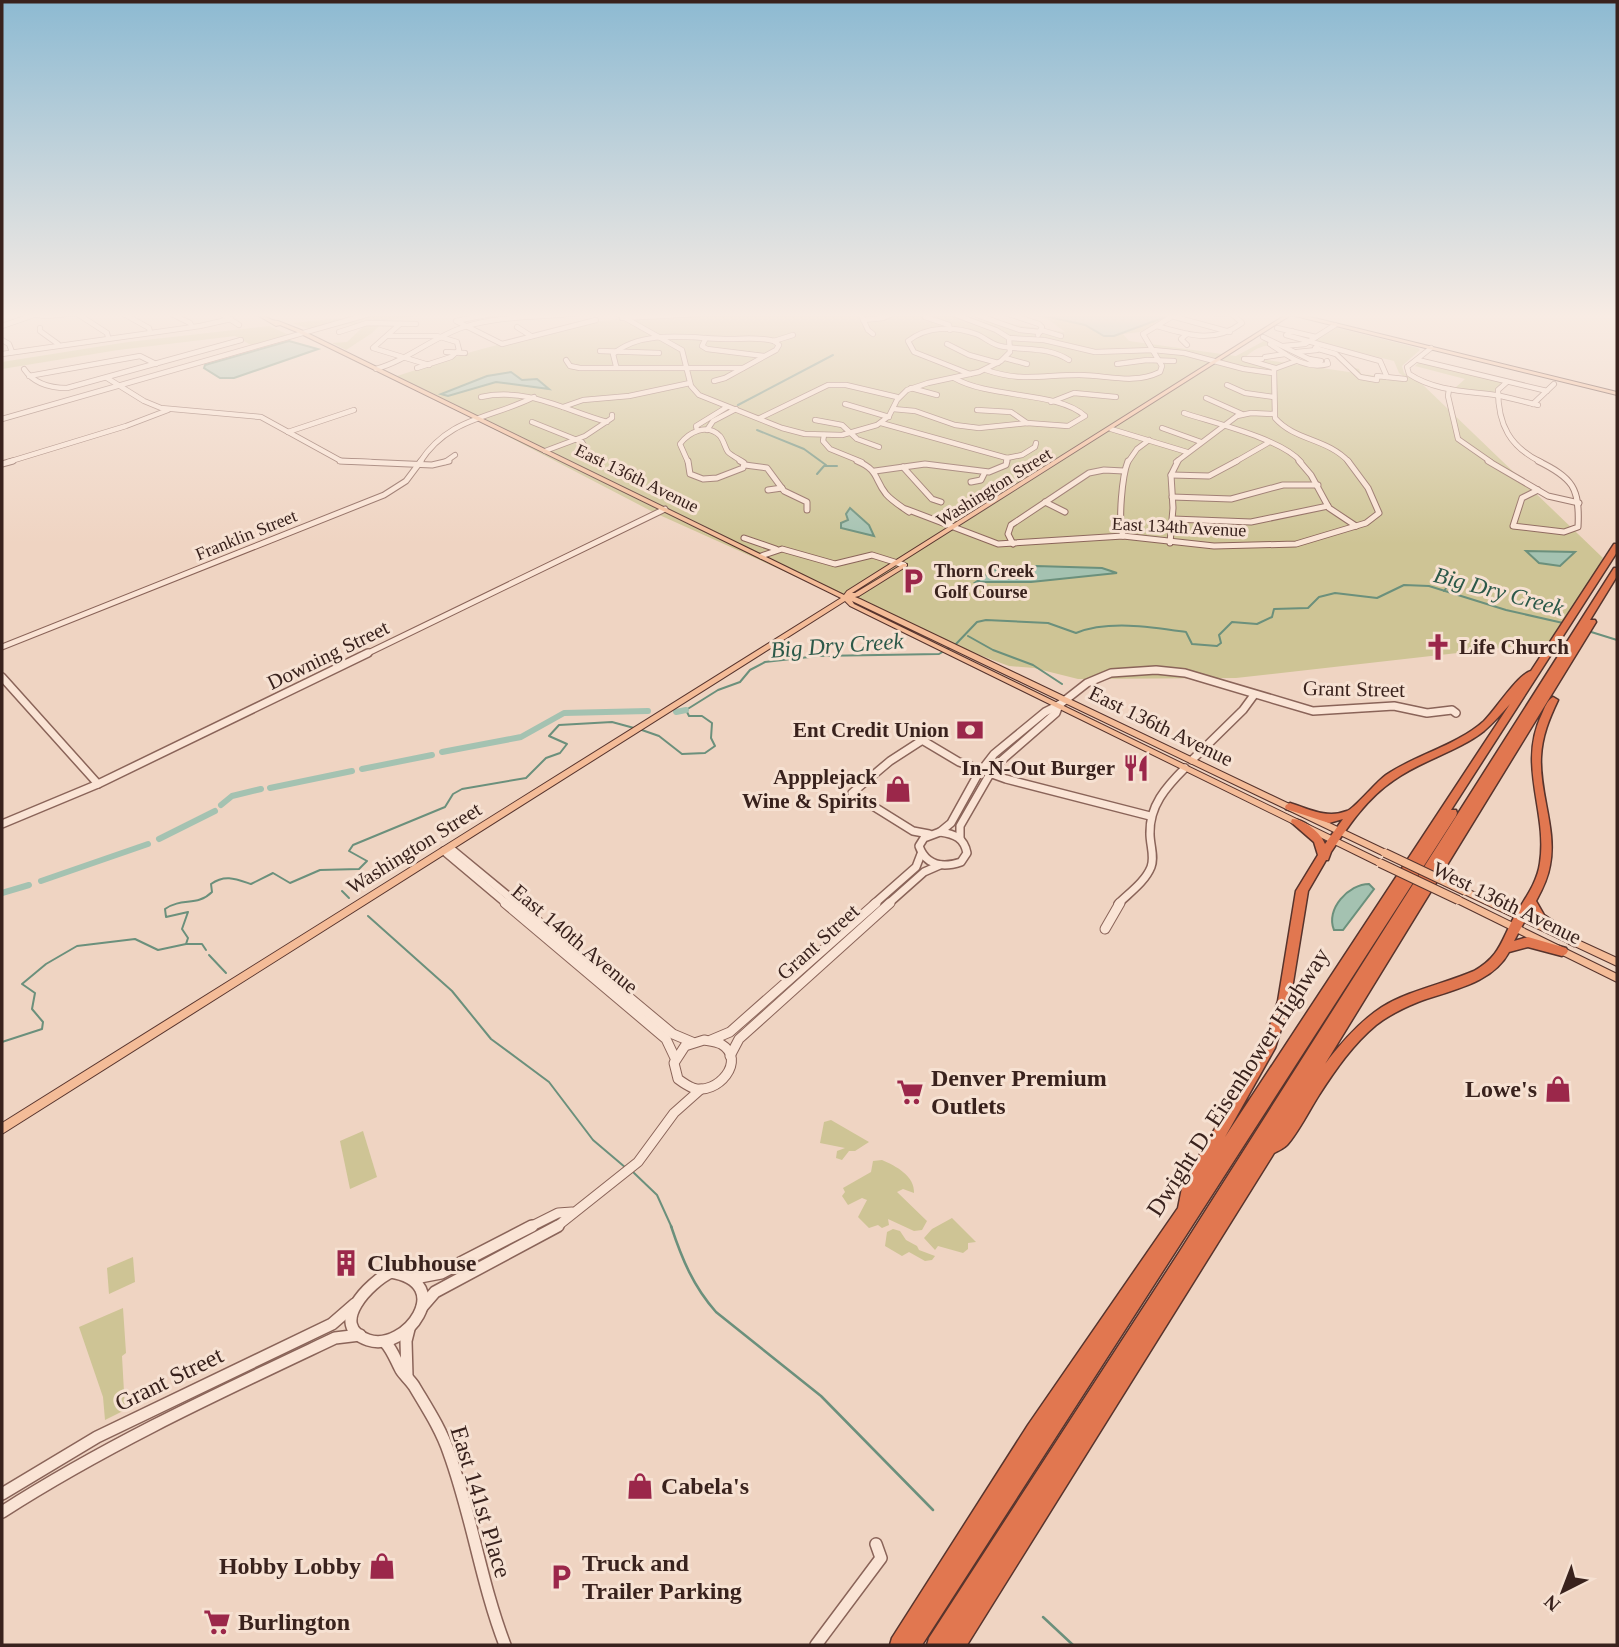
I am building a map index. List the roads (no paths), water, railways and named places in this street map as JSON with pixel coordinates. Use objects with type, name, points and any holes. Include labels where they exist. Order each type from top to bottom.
[{"type":"highway","name":"Dwight D. Eisenhower Highway","points":[[956,1645],[1268,1150],[1337,1031],[1573,657],[1577,627],[1617,546]]},
{"type":"highway","points":[[936,1645],[1200,1233],[1577,627],[1617,558]]},
{"type":"highway","points":[[911,1645],[1577,627],[1617,570]]},
{"type":"highway","name":"Dwight D. Eisenhower Highway","points":[[899,1645],[1034,1431],[1184,1212],[1338,972],[1538,670],[1617,581]]},
{"type":"highway","points":[[1268,1150],[1282,1142],[1347,1046],[1373,1020],[1412,997],[1486,970],[1497,960],[1541,877],[1546,857],[1534,758],[1536,742],[1547,710],[1575,666],[1573,657]]},
{"type":"highway","points":[[1184,1212],[1188,1188],[1269,1048],[1284,1001],[1302,891],[1324,857],[1369,795],[1391,777],[1476,732],[1496,713],[1527,675],[1538,670]]},
{"type":"highway","points":[[1290,807],[1329,819],[1355,813]]},
{"type":"highway","points":[[1296,822],[1319,840],[1324,857]]},
{"type":"highway","points":[[1530,901],[1540,918],[1574,941]]},
{"type":"highway","points":[[1504,948],[1525,942],[1563,951]]},
{"type":"main road","name":"East 136th Avenue","points":[[418,390],[846,598],[852,605],[925,636],[1290,807],[1380,863]]},
{"type":"main road","name":"Washington Street","points":[[2,1129],[846,598],[849,592],[900,564],[1176,390]]},
{"type":"main road","name":"Washington Street","points":[[1116,429],[1176,390]]},
{"type":"main road","name":"East 136th Avenue","points":[[1063,702],[1185,768],[1296,822],[1385,853]]},
{"type":"main road","name":"West 136th Avenue","points":[[1385,853],[1465,891],[1563,951],[1617,978]]},
{"type":"main road","name":"West 136th Avenue","points":[[1380,863],[1458,900],[1574,941],[1617,962]]},
{"type":"street","points":[[2,419],[103,390]]},
{"type":"street","points":[[127,390],[144,401],[168,410],[253,415],[341,461],[441,464],[455,455]]},
{"type":"street","points":[[563,407],[583,400],[633,396],[654,390]]},
{"type":"street","points":[[696,390],[702,397],[793,431],[824,435],[851,433],[881,423],[889,417],[897,397],[907,390]]},
{"type":"street","points":[[760,418],[816,390]]},
{"type":"street","points":[[869,390],[897,397]]},
{"type":"street","points":[[916,390],[937,396]]},
{"type":"street","points":[[893,409],[915,411],[964,427],[993,429],[1027,423],[1064,427],[1080,421],[1088,413],[1051,402],[982,390]]},
{"type":"street","points":[[1238,390],[1274,397]]},
{"type":"street","points":[[1184,413],[1297,456],[1318,485],[1328,506],[1356,526],[1370,521],[1379,513],[1364,482],[1339,452],[1278,422],[1273,414],[1274,390]]},
{"type":"street","points":[[1449,390],[1458,439],[1479,455],[1555,499],[1579,503]]},
{"type":"street","points":[[1455,390],[1535,405],[1547,391],[1542,390]]},
{"type":"street","points":[[1499,390],[1498,396],[1512,443],[1568,476],[1579,503],[1578,527],[1575,530],[1559,532],[1513,526],[1521,496],[1538,490]]},
{"type":"street","points":[[481,397],[505,391],[534,397],[607,422]]},
{"type":"street","points":[[1051,402],[1062,395],[1076,392],[1116,397]]},
{"type":"street","name":"Franklin Street","points":[[2,647],[383,495],[405,483],[440,438],[477,419],[534,397]]},
{"type":"street","points":[[1206,398],[1242,414],[1273,414]]},
{"type":"street","points":[[845,404],[889,417]]},
{"type":"street","points":[[697,430],[695,426],[728,407]]},
{"type":"street","points":[[708,430],[713,421],[736,409]]},
{"type":"street","points":[[2,464],[126,426],[168,410]]},
{"type":"street","points":[[288,432],[354,410]]},
{"type":"street","points":[[977,410],[1013,413],[1023,417],[1027,423]]},
{"type":"street","points":[[1170,543],[1173,519],[1171,475],[1175,463],[1242,414]]},
{"type":"street","points":[[547,452],[577,440],[607,422],[612,415]]},
{"type":"street","points":[[816,420],[842,425],[861,442],[879,447]]},
{"type":"street","points":[[533,422],[585,445],[593,462]]},
{"type":"street","points":[[881,423],[1007,458],[1024,454],[1035,447],[1036,443]]},
{"type":"street","points":[[1162,428],[1201,442]]},
{"type":"street","points":[[1116,429],[1187,452]]},
{"type":"street","points":[[745,465],[737,471],[713,479],[699,478],[690,474],[689,462],[680,444],[683,438],[697,430],[708,430],[721,438],[728,452],[745,465],[766,468],[786,493],[807,502],[807,510]]},
{"type":"street","name":"East 134th Avenue","points":[[824,435],[823,441],[828,448],[862,461],[875,471],[886,494],[905,509],[989,542],[1013,544],[1123,536],[1170,543],[1287,545],[1356,526]]},
{"type":"street","points":[[1123,536],[1120,527],[1126,460],[1130,450],[1149,440]]},
{"type":"street","points":[[1171,475],[1213,475],[1253,447],[1268,443]]},
{"type":"street","points":[[875,471],[925,462],[985,472],[1006,465],[1009,462],[1007,458]]},
{"type":"street","points":[[903,467],[932,499],[941,502]]},
{"type":"street","points":[[1013,544],[1007,534],[1011,524],[1085,475],[1099,469],[1124,471]]},
{"type":"street","points":[[971,482],[981,480],[985,472]]},
{"type":"street","points":[[1172,497],[1231,499],[1283,485],[1318,485]]},
{"type":"street","points":[[768,490],[782,488]]},
{"type":"street","points":[[1045,502],[1065,512]]},
{"type":"street","points":[[1173,519],[1251,522],[1328,506]]},
{"type":"street","name":"Downing Street","points":[[2,824],[98,783],[665,509]]},
{"type":"street","points":[[744,538],[776,549],[793,549],[834,564],[871,555],[900,564]]},
{"type":"street","points":[[761,556],[776,549]]},
{"type":"street","name":"Grant Street","points":[[940,832],[951,823],[981,769],[995,754],[1045,712],[1087,683],[1103,676],[1156,670],[1198,676],[1284,708],[1315,715],[1395,710],[1443,717],[1454,712]]},
{"type":"street","points":[[2,677],[98,783]]},
{"type":"street","points":[[1192,761],[1243,710],[1254,695]]},
{"type":"street","name":"Grant Street","points":[[960,838],[961,826],[1003,757],[1056,713],[1063,702]]},
{"type":"street","points":[[913,831],[920,850],[929,862],[940,865],[956,864],[965,858],[967,848],[960,838],[940,832],[929,834],[913,831],[852,793],[890,761],[923,739],[954,759],[991,773],[1064,796],[1150,816]]},
{"type":"street","points":[[1105,929],[1111,914],[1152,864],[1150,816],[1164,790],[1185,768]]},
{"type":"street","points":[[920,850],[929,834]]},
{"type":"street","name":"East 140th Avenue","points":[[447,850],[673,1034],[692,1042]]},
{"type":"street","name":"East 140th Avenue","points":[[447,850],[666,1039],[675,1058]]},
{"type":"street","name":"Grant Street","points":[[711,1040],[730,1032],[916,867],[920,850]]},
{"type":"street","name":"Grant Street","points":[[730,1056],[739,1038],[924,872],[940,865]]},
{"type":"street","points":[[678,1079],[692,1088],[712,1087],[726,1077],[730,1070],[730,1056],[724,1046],[711,1040],[692,1042],[675,1058],[674,1069],[678,1079],[680,1103]]},
{"type":"street","points":[[407,1376],[409,1367],[405,1348],[410,1327],[435,1292],[563,1224],[572,1212],[636,1163],[664,1129],[680,1103],[701,1089]]},
{"type":"street","points":[[415,1278],[440,1273],[558,1213],[572,1212]]},
{"type":"street","points":[[410,1327],[385,1342],[368,1340],[360,1335],[355,1326],[355,1304],[366,1287],[382,1275],[400,1272],[415,1278],[421,1286],[422,1307]]},
{"type":"street","name":"Grant Street","points":[[2,1494],[97,1437],[332,1324],[355,1304]]},
{"type":"street","name":"Grant Street","points":[[2,1512],[58,1475],[121,1441],[335,1338],[360,1335]]},
{"type":"street","name":"East 141st Place","points":[[385,1342],[394,1354],[402,1373],[407,1376],[437,1424],[451,1457],[490,1604],[505,1645]]},
{"type":"street","points":[[816,1645],[881,1558],[876,1544]]},
{"type":"waterway","points":[[738,405],[767,390]]},
{"type":"waterway","points":[[757,430],[804,449],[826,465]]},
{"type":"waterway","points":[[817,474],[824,466],[837,466]]},
{"type":"waterway","points":[[1444,591],[1450,583]]},
{"type":"waterway","name":"Big Dry Creek","points":[[956,644],[977,622],[986,620],[1048,623],[1076,633],[1116,626],[1159,628],[1186,632],[1192,644],[1217,646],[1221,643],[1219,635],[1232,622],[1257,624],[1272,617],[1274,609],[1308,608],[1319,597],[1335,593],[1377,598],[1404,585],[1429,586],[1444,591]]},
{"type":"waterway","name":"Big Dry Creek","points":[[1444,591],[1506,610],[1563,623]]},
{"type":"waterway","name":"Big Dry Creek","points":[[1588,631],[1617,640]]},
{"type":"waterway","points":[[968,636],[993,650],[1033,665],[1062,684]]},
{"type":"waterway","name":"Big Dry Creek","points":[[639,729],[659,736],[682,754],[705,753],[715,746],[711,738],[712,723],[702,716],[689,716],[686,710],[718,690],[740,682],[750,670],[765,662],[818,656],[939,654],[951,647]]},
{"type":"waterway","points":[[676,712],[686,710]]},
{"type":"waterway","points":[[442,752],[521,737],[564,713],[648,711]]},
{"type":"waterway","name":"Big Dry Creek","points":[[186,944],[188,938],[182,929],[188,912],[166,917],[165,909],[177,903],[206,897],[212,892],[211,884],[216,881],[231,878],[251,884],[273,873],[290,883],[320,870],[359,869],[367,861],[349,851],[353,845],[445,807],[453,794],[462,789],[526,778],[546,758],[560,753],[567,744],[549,736],[559,725],[612,722],[634,728]]},
{"type":"waterway","points":[[362,769],[432,755]]},
{"type":"waterway","points":[[270,788],[352,771]]},
{"type":"waterway","points":[[221,805],[232,796],[261,789]]},
{"type":"waterway","points":[[159,839],[215,811]]},
{"type":"waterway","points":[[41,881],[148,844]]},
{"type":"waterway","points":[[2,893],[29,885]]},
{"type":"waterway","points":[[342,891],[349,898]]},
{"type":"waterway","points":[[368,916],[452,991],[491,1039],[549,1082],[593,1140],[626,1168]]},
{"type":"waterway","name":"Big Dry Creek","points":[[2,1042],[42,1029],[43,1022],[32,1009],[35,993],[22,984],[46,964],[77,946],[135,939],[158,950],[186,944]]},
{"type":"waterway","points":[[186,944],[202,944],[206,950]]},
{"type":"waterway","points":[[209,955],[226,973]]},
{"type":"waterway","points":[[633,1172],[657,1195],[672,1228]]},
{"type":"waterway","points":[[671,1226],[689,1272],[716,1312],[821,1396],[933,1510]]},
{"type":"waterway","points":[[1043,1617],[1073,1645]]},
{"type":"place","name":"Thorn Creek Golf Course","points":[[913,581]]},
{"type":"place","name":"Life Church","points":[[1438,647]]},
{"type":"place","name":"Ent Credit Union","points":[[970,730]]},
{"type":"place","name":"In-N-Out Burger","points":[[1136,768]]},
{"type":"place","name":"Appplejack Wine & Spirits","points":[[898,789]]},
{"type":"place","name":"Lowe's","points":[[1558,1089]]},
{"type":"place","name":"Denver Premium Outlets","points":[[910,1092]]},
{"type":"place","name":"Clubhouse","points":[[346,1263]]},
{"type":"place","name":"Cabela's","points":[[640,1486]]},
{"type":"place","name":"Hobby Lobby","points":[[382,1566]]},
{"type":"place","name":"Truck and Trailer Parking","points":[[561,1577]]},
{"type":"place","name":"Burlington","points":[[217,1622]]}]
